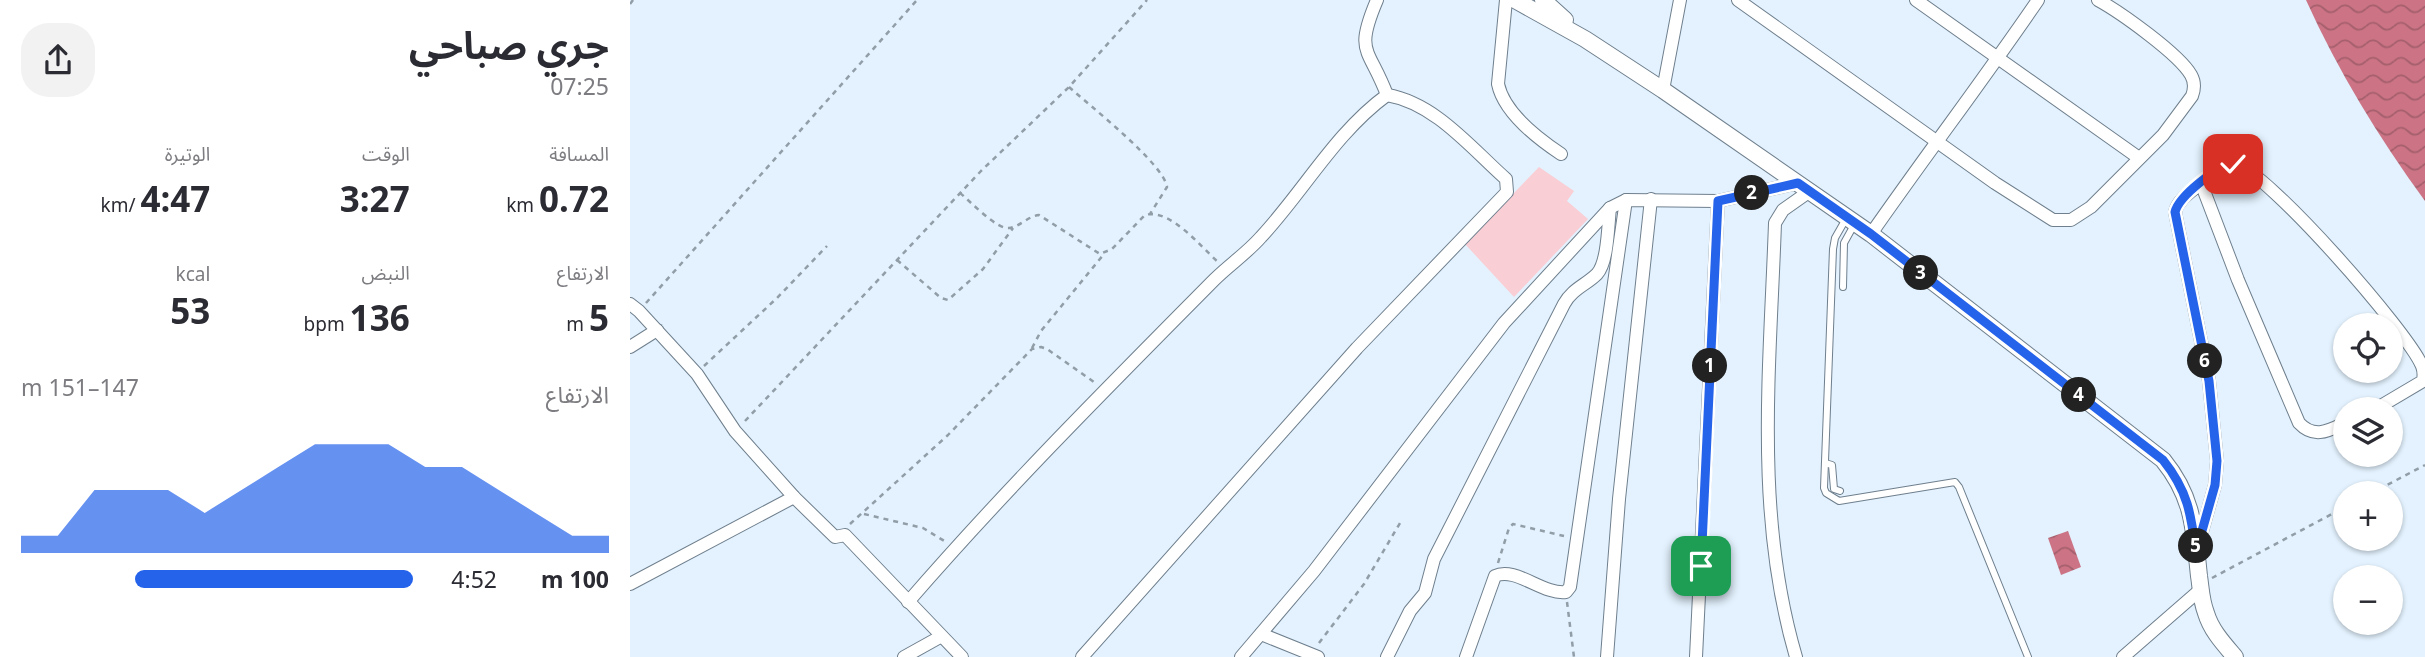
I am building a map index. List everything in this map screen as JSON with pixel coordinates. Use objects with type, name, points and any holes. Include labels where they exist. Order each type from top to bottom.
[{"type":"street","points":[[1082,657],[1357,348],[1507,191],[1506,180],[1443,121],[1411,102],[1387,95],[1364,44],[1377,0]]},
{"type":"street","points":[[1506,0],[1498,84],[1500,93],[1517,117],[1561,154]]},
{"type":"street","points":[[1515,0],[1585,39],[1663,90],[1871,234],[2163,460],[2184,491],[2190,509],[2200,587],[2210,624],[2235,657]]},
{"type":"street","points":[[1543,0],[1585,39]]},
{"type":"street","points":[[1663,90],[1680,0]]},
{"type":"street","points":[[1738,0],[2045,217],[2062,221],[2077,218],[2091,207],[2163,135],[2192,96],[2194,83],[2188,70],[2166,49],[2098,0]]},
{"type":"street","points":[[1916,0],[2139,158]]},
{"type":"street","points":[[1871,234],[2038,0]]},
{"type":"street","points":[[908,602],[954,549],[1105,390],[1226,269],[1260,239],[1349,129],[1387,95]]},
{"type":"street","points":[[2196,552],[2215,485],[2217,461],[2209,381],[2175,212],[2181,200],[2201,183],[2222,167],[2233,164],[2264,184],[2308,227],[2400,329],[2422,366],[2423,381],[2396,397]]},
{"type":"street","points":[[2201,183],[2238,280],[2299,423],[2305,429],[2318,433],[2333,427]]},
{"type":"street","points":[[1241,657],[1314,571],[1504,323],[1610,208],[1626,200],[1718,201],[1804,187]]},
{"type":"street","points":[[1796,657],[1774,565],[1768,444],[1775,223],[1804,187]]},
{"type":"street","points":[[1607,657],[1619,499],[1651,199]]},
{"type":"street","points":[[1466,657],[1494,576],[1514,576],[1552,591],[1566,592],[1570,587],[1626,200]]},
{"type":"street","points":[[1696,657],[1718,201]]},
{"type":"street","points":[[1387,657],[1410,611],[1425,593],[1434,559],[1564,304],[1576,288],[1599,272],[1604,258],[1610,208]]},
{"type":"street","points":[[634,307],[696,374],[735,431],[794,497],[835,537],[845,535],[962,657]]},
{"type":"street","points":[[630,347],[657,330]]},
{"type":"street","points":[[630,584],[794,497]]},
{"type":"street","points":[[2123,657],[2200,587]]},
{"type":"street","points":[[1261,634],[1314,656]]},
{"type":"street","points":[[904,657],[940,637]]},
{"type":"lane","points":[[1843,287],[1844,243],[1851,220]]},
{"type":"lane","points":[[1851,220],[1837,235],[1833,249],[1824,488],[1826,493],[1839,501],[1955,482],[2028,657]]},
{"type":"lane","points":[[1825,463],[1832,465],[1834,489],[1840,491]]},
{"type":"path","points":[[634,307],[917,0]]},
{"type":"path","points":[[735,431],[960,193],[1069,87],[1147,0]]},
{"type":"path","points":[[835,537],[948,435],[1032,349],[1047,323],[1104,254],[1138,221],[1150,214],[1167,187],[1163,176],[1149,160],[1069,87]]},
{"type":"path","points":[[960,193],[1001,227],[1013,228]]},
{"type":"path","points":[[1150,214],[1173,221],[1226,269]]},
{"type":"path","points":[[897,260],[941,298],[948,300],[984,269],[1013,228],[1033,216],[1039,215],[1091,250],[1104,254]]},
{"type":"path","points":[[696,374],[777,298],[827,246]]},
{"type":"path","points":[[1032,349],[1047,349],[1105,390]]},
{"type":"path","points":[[2395,481],[2425,465]]},
{"type":"path","points":[[863,513],[923,528],[954,549]]},
{"type":"path","points":[[2200,587],[2333,514]]},
{"type":"path","points":[[1314,656],[1364,584],[1400,523]]},
{"type":"path","points":[[1494,576],[1509,528],[1513,524],[1578,540]]},
{"type":"path","points":[[1566,592],[1574,657]]},
{"type":"shaded area","points":[[1539,167],[1574,191],[1567,201],[1588,219],[1514,297],[1465,244]]},
{"type":"water","points":[[2306,0],[2425,0],[2425,201],[2360,104]]},
{"type":"water","points":[[2068,531],[2081,567],[2061,575],[2048,538]]},
{"type":"route","points":[[1701,566],[1718,201],[1798,183],[1871,234],[2163,460],[2184,491],[2190,509],[2196,552],[2215,485],[2217,461],[2209,381],[2175,212],[2181,200],[2205,180],[2227,164],[2233,164]]}]
